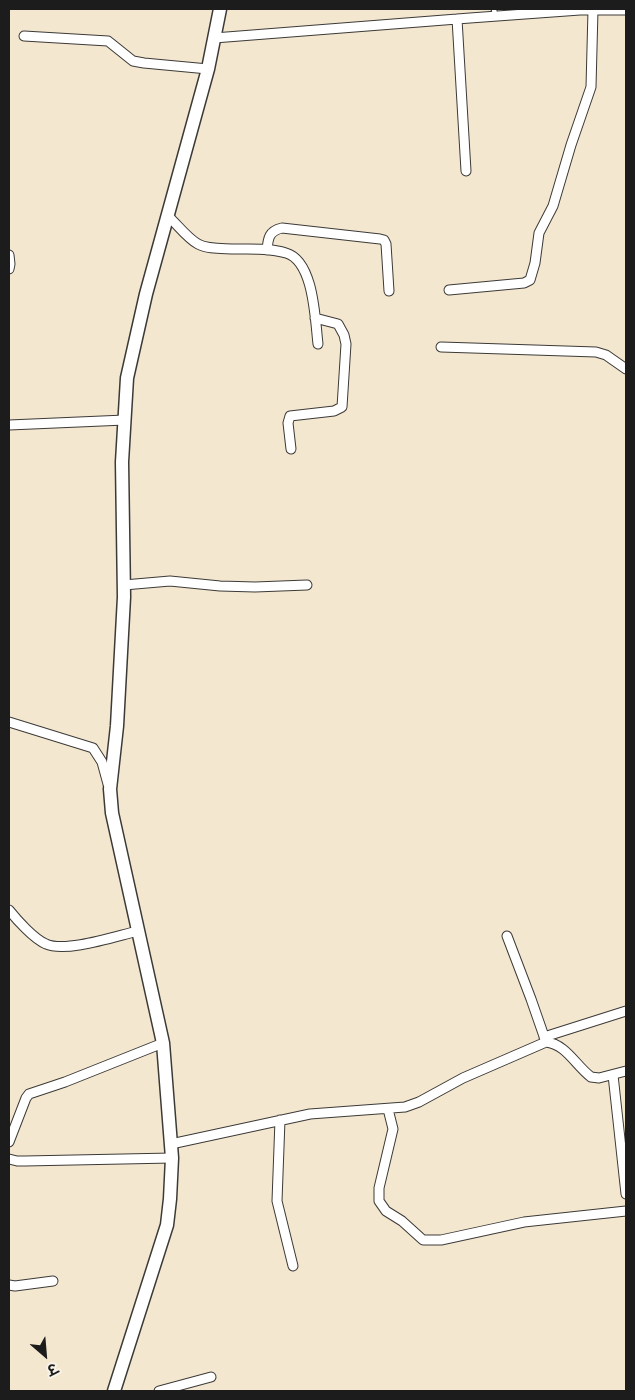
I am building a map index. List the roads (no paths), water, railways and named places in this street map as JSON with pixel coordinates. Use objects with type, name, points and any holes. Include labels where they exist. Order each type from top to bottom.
[{"type":"street","points":[[114,1391],[166,1225],[170,1199],[172,1158],[163,1044],[112,813],[110,789],[117,726],[124,585],[122,462],[127,378],[146,294],[208,68],[220,9]]},
{"type":"street","points":[[449,290],[524,283],[530,280],[535,263],[539,233],[553,206],[591,87],[593,10]]},
{"type":"street","points":[[214,38],[457,19],[495,12],[626,10]]},
{"type":"street","points":[[457,19],[466,171]]},
{"type":"street","points":[[24,36],[108,41],[133,61],[208,68]]},
{"type":"street","points":[[167,215],[197,244],[207,247],[268,250],[288,253],[303,268],[309,280],[318,344]]},
{"type":"street","points":[[268,250],[270,234],[275,229],[282,228],[384,240],[386,244],[389,291]]},
{"type":"street","points":[[9,255],[9,269]]},
{"type":"street","points":[[291,449],[288,419],[290,416],[334,411],[342,407],[346,344],[344,335],[338,324],[314,318]]},
{"type":"street","points":[[441,347],[596,352],[606,355],[626,369]]},
{"type":"street","points":[[9,425],[125,420]]},
{"type":"street","points":[[124,585],[170,581],[220,586],[307,585]]},
{"type":"street","points":[[9,722],[93,748],[102,762],[110,789]]},
{"type":"street","points":[[9,910],[39,940],[56,947],[76,945],[138,930]]},
{"type":"street","points":[[507,936],[545,1040]]},
{"type":"street","points":[[171,1144],[310,1114],[405,1107],[419,1102],[463,1078],[545,1040],[626,1011]]},
{"type":"street","points":[[545,1040],[562,1048],[591,1077],[599,1078],[626,1071]]},
{"type":"street","points":[[9,1142],[29,1094],[163,1044]]},
{"type":"street","points":[[613,1075],[626,1194]]},
{"type":"street","points":[[388,1109],[393,1129],[379,1188],[379,1201],[386,1211],[402,1221],[423,1240],[441,1240],[524,1222],[626,1211]]},
{"type":"street","points":[[280,1120],[277,1201],[293,1266]]},
{"type":"street","points":[[9,1159],[26,1162],[172,1158]]},
{"type":"street","points":[[9,1284],[15,1286],[53,1281]]},
{"type":"street","points":[[159,1391],[211,1377]]}]
